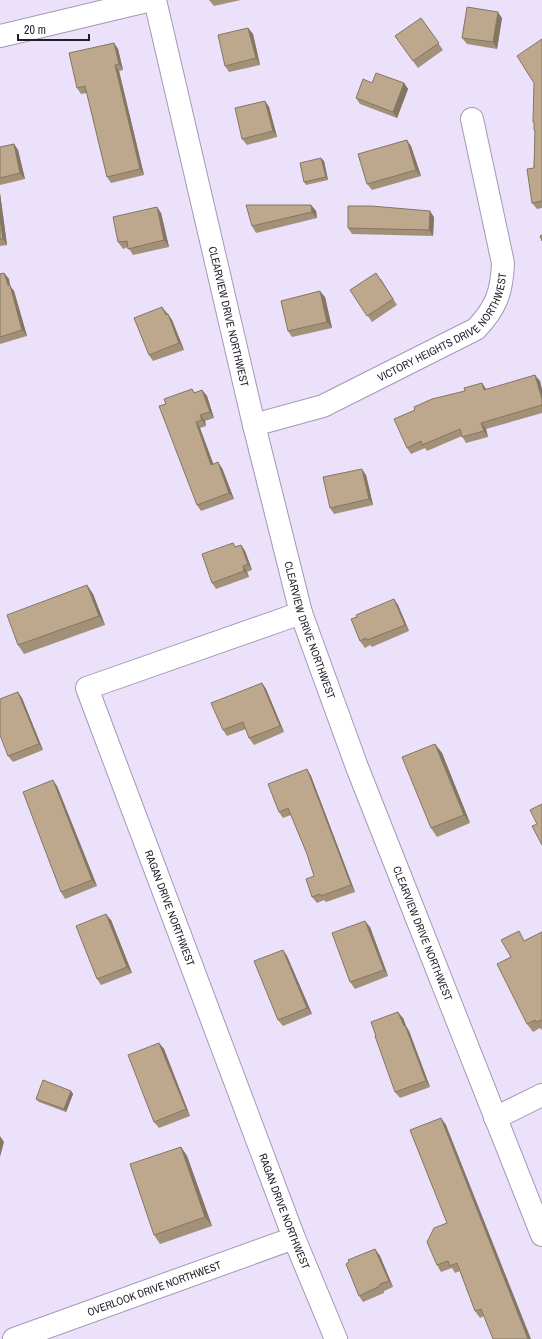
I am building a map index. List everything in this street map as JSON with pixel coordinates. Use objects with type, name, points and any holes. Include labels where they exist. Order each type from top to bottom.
[{"type":"street","points":[[0,36],[150,0]]},
{"type":"street","name":"CLEARVIEW DRIVE NORTHWEST","points":[[155,0],[254,425],[301,613],[357,767],[542,1235]]},
{"type":"street","name":"VICTORY HEIGHTS DRIVE NORTHWEST","points":[[254,425],[323,406],[476,329],[488,317],[497,300],[503,282],[504,263],[472,119]]},
{"type":"street","name":"RAGAN DRIVE NORTHWEST","points":[[301,613],[87,688],[294,1238],[336,1339]]},
{"type":"street","points":[[495,1118],[542,1095]]},
{"type":"street","name":"OVERLOOK DRIVE NORTHWEST","points":[[14,1339],[294,1238]]},
{"type":"building","points":[[467,7],[498,12],[493,42],[462,38]]},
{"type":"building","points":[[421,18],[439,43],[413,61],[395,36]]},
{"type":"building","points":[[248,28],[256,58],[225,66],[218,35]]},
{"type":"building","points":[[542,39],[542,201],[532,203],[527,169],[534,168],[534,83],[517,56]]},
{"type":"building","points":[[114,43],[119,64],[115,65],[140,169],[107,177],[85,86],[77,88],[69,53]]},
{"type":"building","points":[[376,73],[404,83],[393,112],[356,98],[363,79],[372,83]]},
{"type":"building","points":[[265,101],[273,131],[242,139],[235,108]]},
{"type":"building","points":[[407,140],[416,170],[367,184],[358,154]]},
{"type":"building","points":[[14,144],[20,173],[0,178],[0,147]]},
{"type":"building","points":[[321,158],[326,177],[304,182],[300,163]]},
{"type":"building","points":[[246,205],[311,205],[312,212],[252,226]]},
{"type":"building","points":[[348,206],[371,206],[430,211],[429,230],[348,228]]},
{"type":"building","points":[[157,207],[164,240],[128,249],[127,241],[118,242],[113,217]]},
{"type":"building","points":[[0,217],[3,239],[0,239]]},
{"type":"building","points":[[4,273],[8,285],[10,285],[22,330],[0,337],[0,274]]},
{"type":"building","points":[[376,273],[393,299],[367,316],[350,290]]},
{"type":"building","points":[[320,291],[327,322],[288,331],[281,301]]},
{"type":"building","points":[[162,307],[166,315],[168,314],[179,343],[149,355],[134,318]]},
{"type":"building","points":[[535,375],[542,399],[542,405],[481,423],[484,431],[462,437],[460,429],[422,445],[421,441],[407,448],[394,419],[415,410],[414,407],[432,399],[465,391],[464,388],[482,383],[484,390]]},
{"type":"building","points":[[192,389],[194,393],[202,390],[210,412],[200,415],[202,420],[196,422],[211,465],[218,462],[229,493],[197,505],[159,406],[166,404],[164,399]]},
{"type":"building","points":[[362,469],[369,499],[330,508],[323,477]]},
{"type":"building","points":[[233,543],[235,547],[241,545],[248,564],[243,566],[244,571],[212,583],[202,554]]},
{"type":"building","points":[[87,585],[99,616],[18,645],[7,615]]},
{"type":"building","points":[[394,599],[405,625],[367,640],[366,638],[360,641],[351,619],[357,617],[356,615]]},
{"type":"building","points":[[262,683],[280,726],[249,738],[243,722],[223,730],[211,703]]},
{"type":"building","points":[[18,692],[39,744],[8,756],[0,735],[0,699]]},
{"type":"building","points":[[435,744],[464,815],[431,828],[402,757]]},
{"type":"building","points":[[307,769],[351,885],[321,896],[320,894],[312,897],[306,879],[314,876],[307,854],[288,808],[279,812],[268,784]]},
{"type":"building","points":[[53,780],[92,880],[61,892],[23,792]]},
{"type":"building","points":[[542,804],[542,845],[532,826],[537,824],[530,810]]},
{"type":"building","points":[[106,914],[127,967],[97,979],[76,926]]},
{"type":"building","points":[[365,921],[384,970],[350,982],[332,933]]},
{"type":"building","points":[[519,931],[524,941],[542,932],[542,1021],[536,1022],[535,1020],[527,1024],[497,964],[511,957],[501,940]]},
{"type":"building","points":[[283,950],[307,1008],[278,1020],[254,961]]},
{"type":"building","points":[[398,1012],[404,1026],[405,1025],[426,1081],[395,1092],[371,1022]]},
{"type":"building","points":[[159,1043],[186,1109],[154,1122],[128,1055]]},
{"type":"building","points":[[43,1080],[71,1091],[64,1109],[36,1099]]},
{"type":"building","points":[[441,1118],[528,1339],[493,1339],[481,1309],[475,1311],[457,1263],[450,1266],[448,1261],[437,1265],[427,1242],[434,1228],[447,1223],[410,1130]]},
{"type":"building","points":[[181,1147],[205,1217],[154,1235],[130,1164]]},
{"type":"building","points":[[375,1249],[389,1281],[380,1284],[380,1286],[359,1296],[346,1264],[349,1262],[348,1260]]}]
